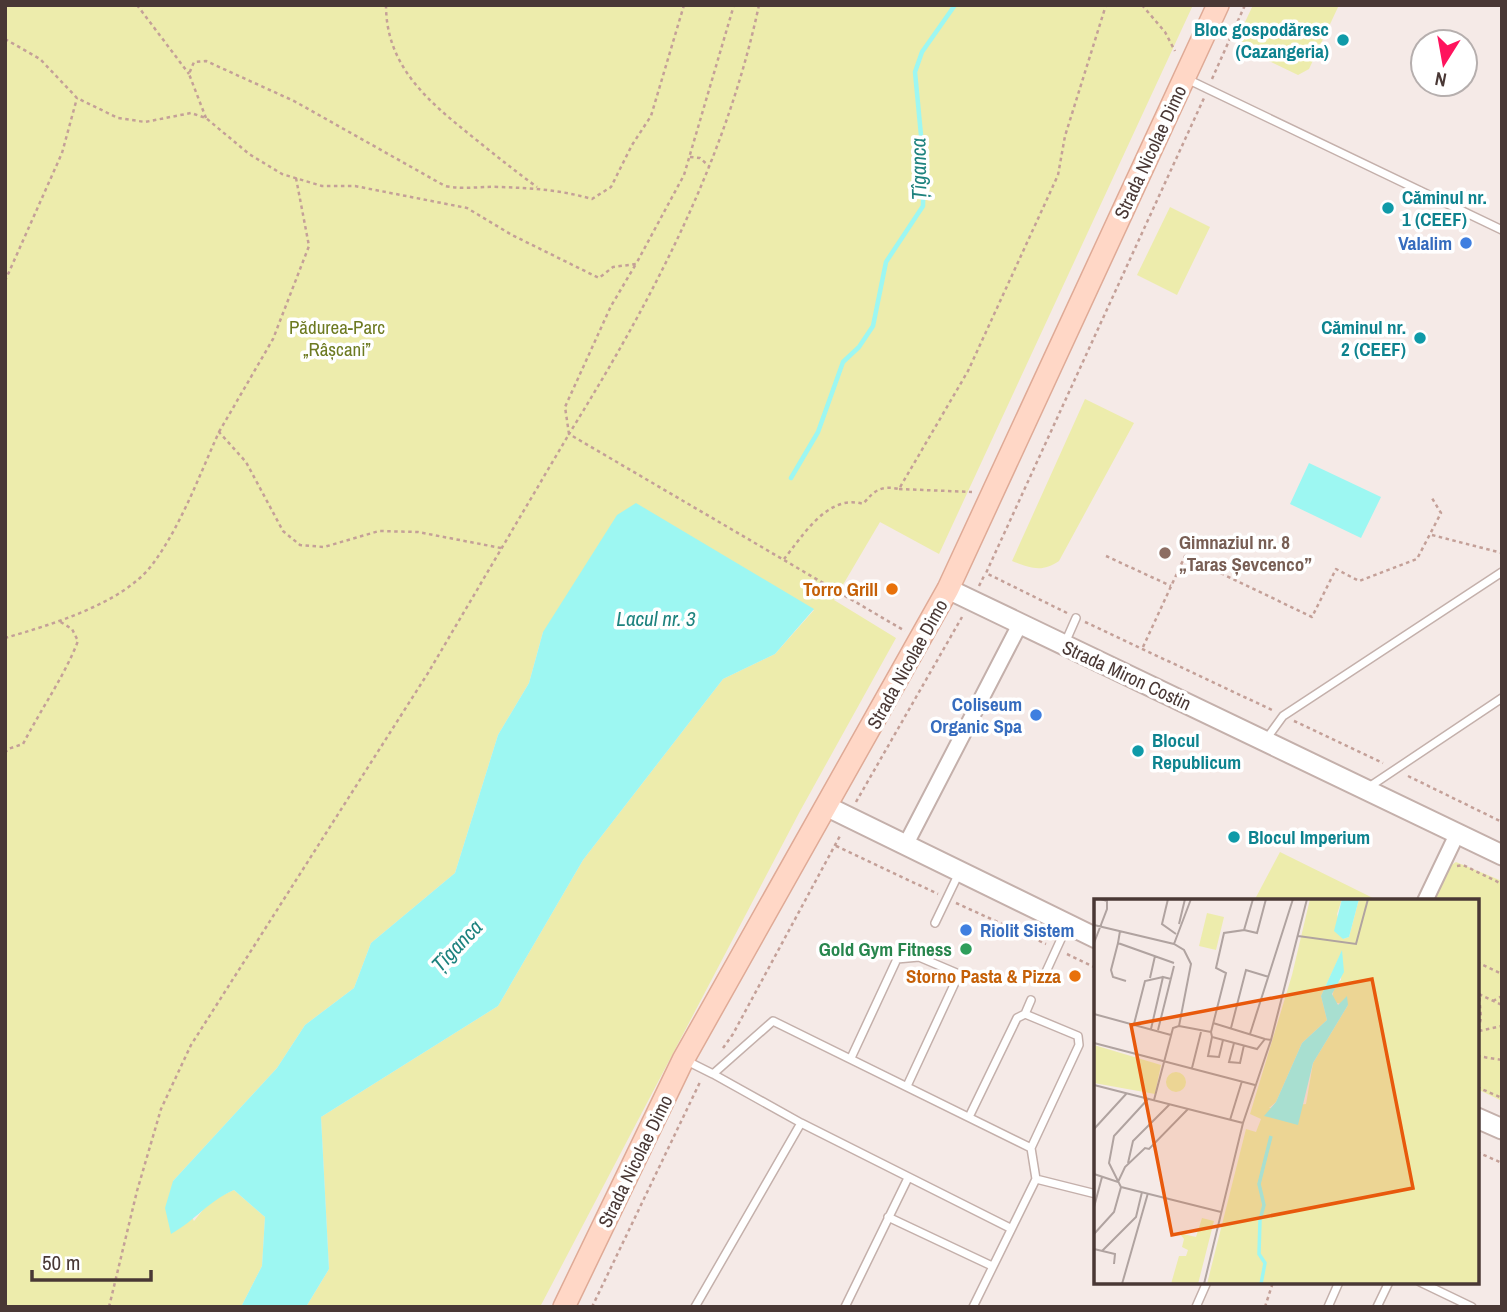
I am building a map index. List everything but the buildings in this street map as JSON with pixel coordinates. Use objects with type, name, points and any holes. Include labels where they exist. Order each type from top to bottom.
[{"type":"main road","name":"Strada Nicolae Dimo","points":[[564,1307],[683,1060],[828,807],[948,589],[1182,69],[1218,5]]},
{"type":"street","name":"Strada Miron Costin","points":[[948,589],[1496,850]]},
{"type":"street","points":[[905,846],[1020,624]]},
{"type":"street","points":[[828,807],[1094,937]]},
{"type":"street","points":[[1426,899],[1458,832]]},
{"type":"street","points":[[1479,1119],[1502,1129]]},
{"type":"lane","points":[[1182,69],[1208,89],[1502,230]]},
{"type":"lane","points":[[1266,740],[1283,716],[1502,572]]},
{"type":"lane","points":[[1064,645],[1076,618]]},
{"type":"lane","points":[[1366,789],[1502,698]]},
{"type":"lane","points":[[935,923],[959,873]]},
{"type":"lane","points":[[1045,974],[1068,925]]},
{"type":"lane","points":[[850,1058],[897,959],[921,953],[959,974],[906,1086]]},
{"type":"lane","points":[[969,1117],[1012,1025],[1025,1014],[1031,1000]]},
{"type":"lane","points":[[972,1307],[1035,1179],[1031,1148],[1080,1041],[1078,1036],[1025,1014]]},
{"type":"lane","points":[[713,1074],[773,1021],[1031,1148]]},
{"type":"lane","points":[[683,1060],[908,1178],[1010,1228]]},
{"type":"lane","points":[[695,1307],[801,1123]]},
{"type":"lane","points":[[845,1307],[908,1178]]},
{"type":"lane","points":[[1035,1179],[1094,1193]]},
{"type":"lane","points":[[888,1217],[992,1266]]},
{"type":"lane","points":[[1196,1307],[1206,1284]]},
{"type":"lane","points":[[1328,1307],[1338,1284]]},
{"type":"lane","points":[[1377,1307],[1388,1284]]},
{"type":"lane","points":[[1424,1284],[1472,1307]]},
{"type":"path","points":[[137,5],[190,74],[206,118]]},
{"type":"path","points":[[386,5],[386,26],[408,78],[440,111],[540,188]]},
{"type":"path","points":[[190,74],[194,62],[206,61],[294,101],[445,186],[466,190],[495,187],[557,189],[592,198],[611,187],[632,145],[651,116],[684,5]]},
{"type":"path","points":[[569,434],[565,407],[611,306],[684,175],[734,5]]},
{"type":"path","points":[[109,1307],[161,1109],[191,1045],[428,673],[634,325],[710,167],[735,100],[759,5]]},
{"type":"path","points":[[899,489],[968,371],[1058,175],[1065,136],[1106,5]]},
{"type":"path","points":[[1142,5],[1165,32],[1182,69]]},
{"type":"path","points":[[1094,967],[835,845],[861,791],[986,573],[1245,5]]},
{"type":"path","points":[[5,39],[40,59],[77,99],[118,118],[145,122],[191,113],[206,118],[249,153],[282,174],[322,186],[355,186],[467,208],[512,236],[599,278],[613,267],[636,264]]},
{"type":"path","points":[[5,281],[62,153],[77,99]]},
{"type":"path","points":[[690,157],[700,158],[710,167]]},
{"type":"path","points":[[5,638],[59,621],[122,592],[151,567],[181,515],[219,432],[273,339],[309,246],[296,178]]},
{"type":"path","points":[[219,432],[246,462],[283,531],[300,545],[324,547],[379,531],[418,532],[501,548]]},
{"type":"path","points":[[569,434],[889,622]]},
{"type":"path","points":[[784,559],[818,518],[838,505],[854,502],[863,504],[876,489],[887,486],[982,494]]},
{"type":"path","points":[[1143,648],[1185,556],[1312,617],[1336,569],[1359,581],[1417,559],[1432,535],[1441,513],[1432,498]]},
{"type":"path","points":[[1432,535],[1502,553]]},
{"type":"path","points":[[1106,556],[1171,586]]},
{"type":"path","points":[[986,573],[1502,822]]},
{"type":"path","points":[[5,753],[8,749],[23,744],[44,703],[69,666],[78,641],[72,629],[59,621]]},
{"type":"path","points":[[1451,870],[1463,865],[1502,884]]},
{"type":"path","points":[[1479,963],[1502,974]]},
{"type":"path","points":[[1479,994],[1502,1005]]},
{"type":"path","points":[[1493,1001],[1502,996]]},
{"type":"path","points":[[1479,1031],[1502,1026]]},
{"type":"path","points":[[1479,1056],[1502,1060]]},
{"type":"path","points":[[1479,1088],[1502,1098]]},
{"type":"path","points":[[1479,1153],[1502,1163]]},
{"type":"path","points":[[1265,1307],[1272,1284]]},
{"type":"green space","name":"Pădurea-Parc „Râșcani”","points":[[5,5],[1193,5],[939,554],[880,522],[834,600],[896,638],[799,813],[540,1307],[306,1307],[329,1269],[321,1117],[498,1006],[583,860],[723,679],[775,654],[814,610],[543,632],[529,683],[498,735],[455,873],[371,943],[354,988],[305,1025],[277,1068],[173,1181],[194,1221],[210,1201],[234,1190],[265,1217],[262,1266],[241,1307],[5,1307]]},
{"type":"green space","points":[[1253,5],[1339,5],[1309,69],[1298,75],[1240,47],[1239,35]]},
{"type":"green space","points":[[1170,207],[1210,227],[1177,295],[1137,275]]},
{"type":"green space","points":[[1085,399],[1134,423],[1059,561],[1047,567],[1036,568],[1012,561]]},
{"type":"green space","points":[[1280,852],[1375,899],[1255,899]]},
{"type":"green space","points":[[1456,862],[1502,881],[1502,1101],[1479,1090],[1479,899],[1433,899],[1450,866]]},
{"type":"water","points":[[1309,463],[1381,497],[1361,538],[1290,504]]},
{"type":"water","name":"Lacul nr. 3","points":[[636,503],[814,609],[775,654],[723,679],[583,860],[498,1006],[321,1117],[329,1269],[306,1307],[241,1307],[262,1266],[265,1217],[234,1190],[216,1200],[171,1234],[165,1208],[173,1181],[277,1068],[305,1025],[354,988],[371,943],[455,873],[498,735],[529,683],[543,632],[617,515]]},
{"type":"waterway","name":"Țîganca","points":[[791,478],[818,432],[843,362],[859,347],[873,326],[886,262],[923,206],[924,167],[915,72],[922,52],[955,5]]},
{"type":"place","name":"Bloc gospodăresc (Cazangeria)","points":[[1343,40]]},
{"type":"place","name":"Căminul nr. 1 (CEEF)","points":[[1388,208]]},
{"type":"place","name":"Valalim","points":[[1466,243]]},
{"type":"place","name":"Căminul nr. 2 (CEEF)","points":[[1420,338]]},
{"type":"place","name":"Gimnaziul nr. 8 „Taras Șevcenco”","points":[[1165,553]]},
{"type":"place","name":"Torro Grill","points":[[892,589]]},
{"type":"place","name":"Coliseum Organic Spa","points":[[1036,715]]},
{"type":"place","name":"Blocul Republicum","points":[[1138,751]]},
{"type":"place","name":"Blocul Imperium","points":[[1234,837]]},
{"type":"place","name":"Riolit Sistem","points":[[966,930]]},
{"type":"place","name":"Gold Gym Fitness","points":[[966,949]]},
{"type":"place","name":"Storno Pasta & Pizza","points":[[1075,976]]}]
